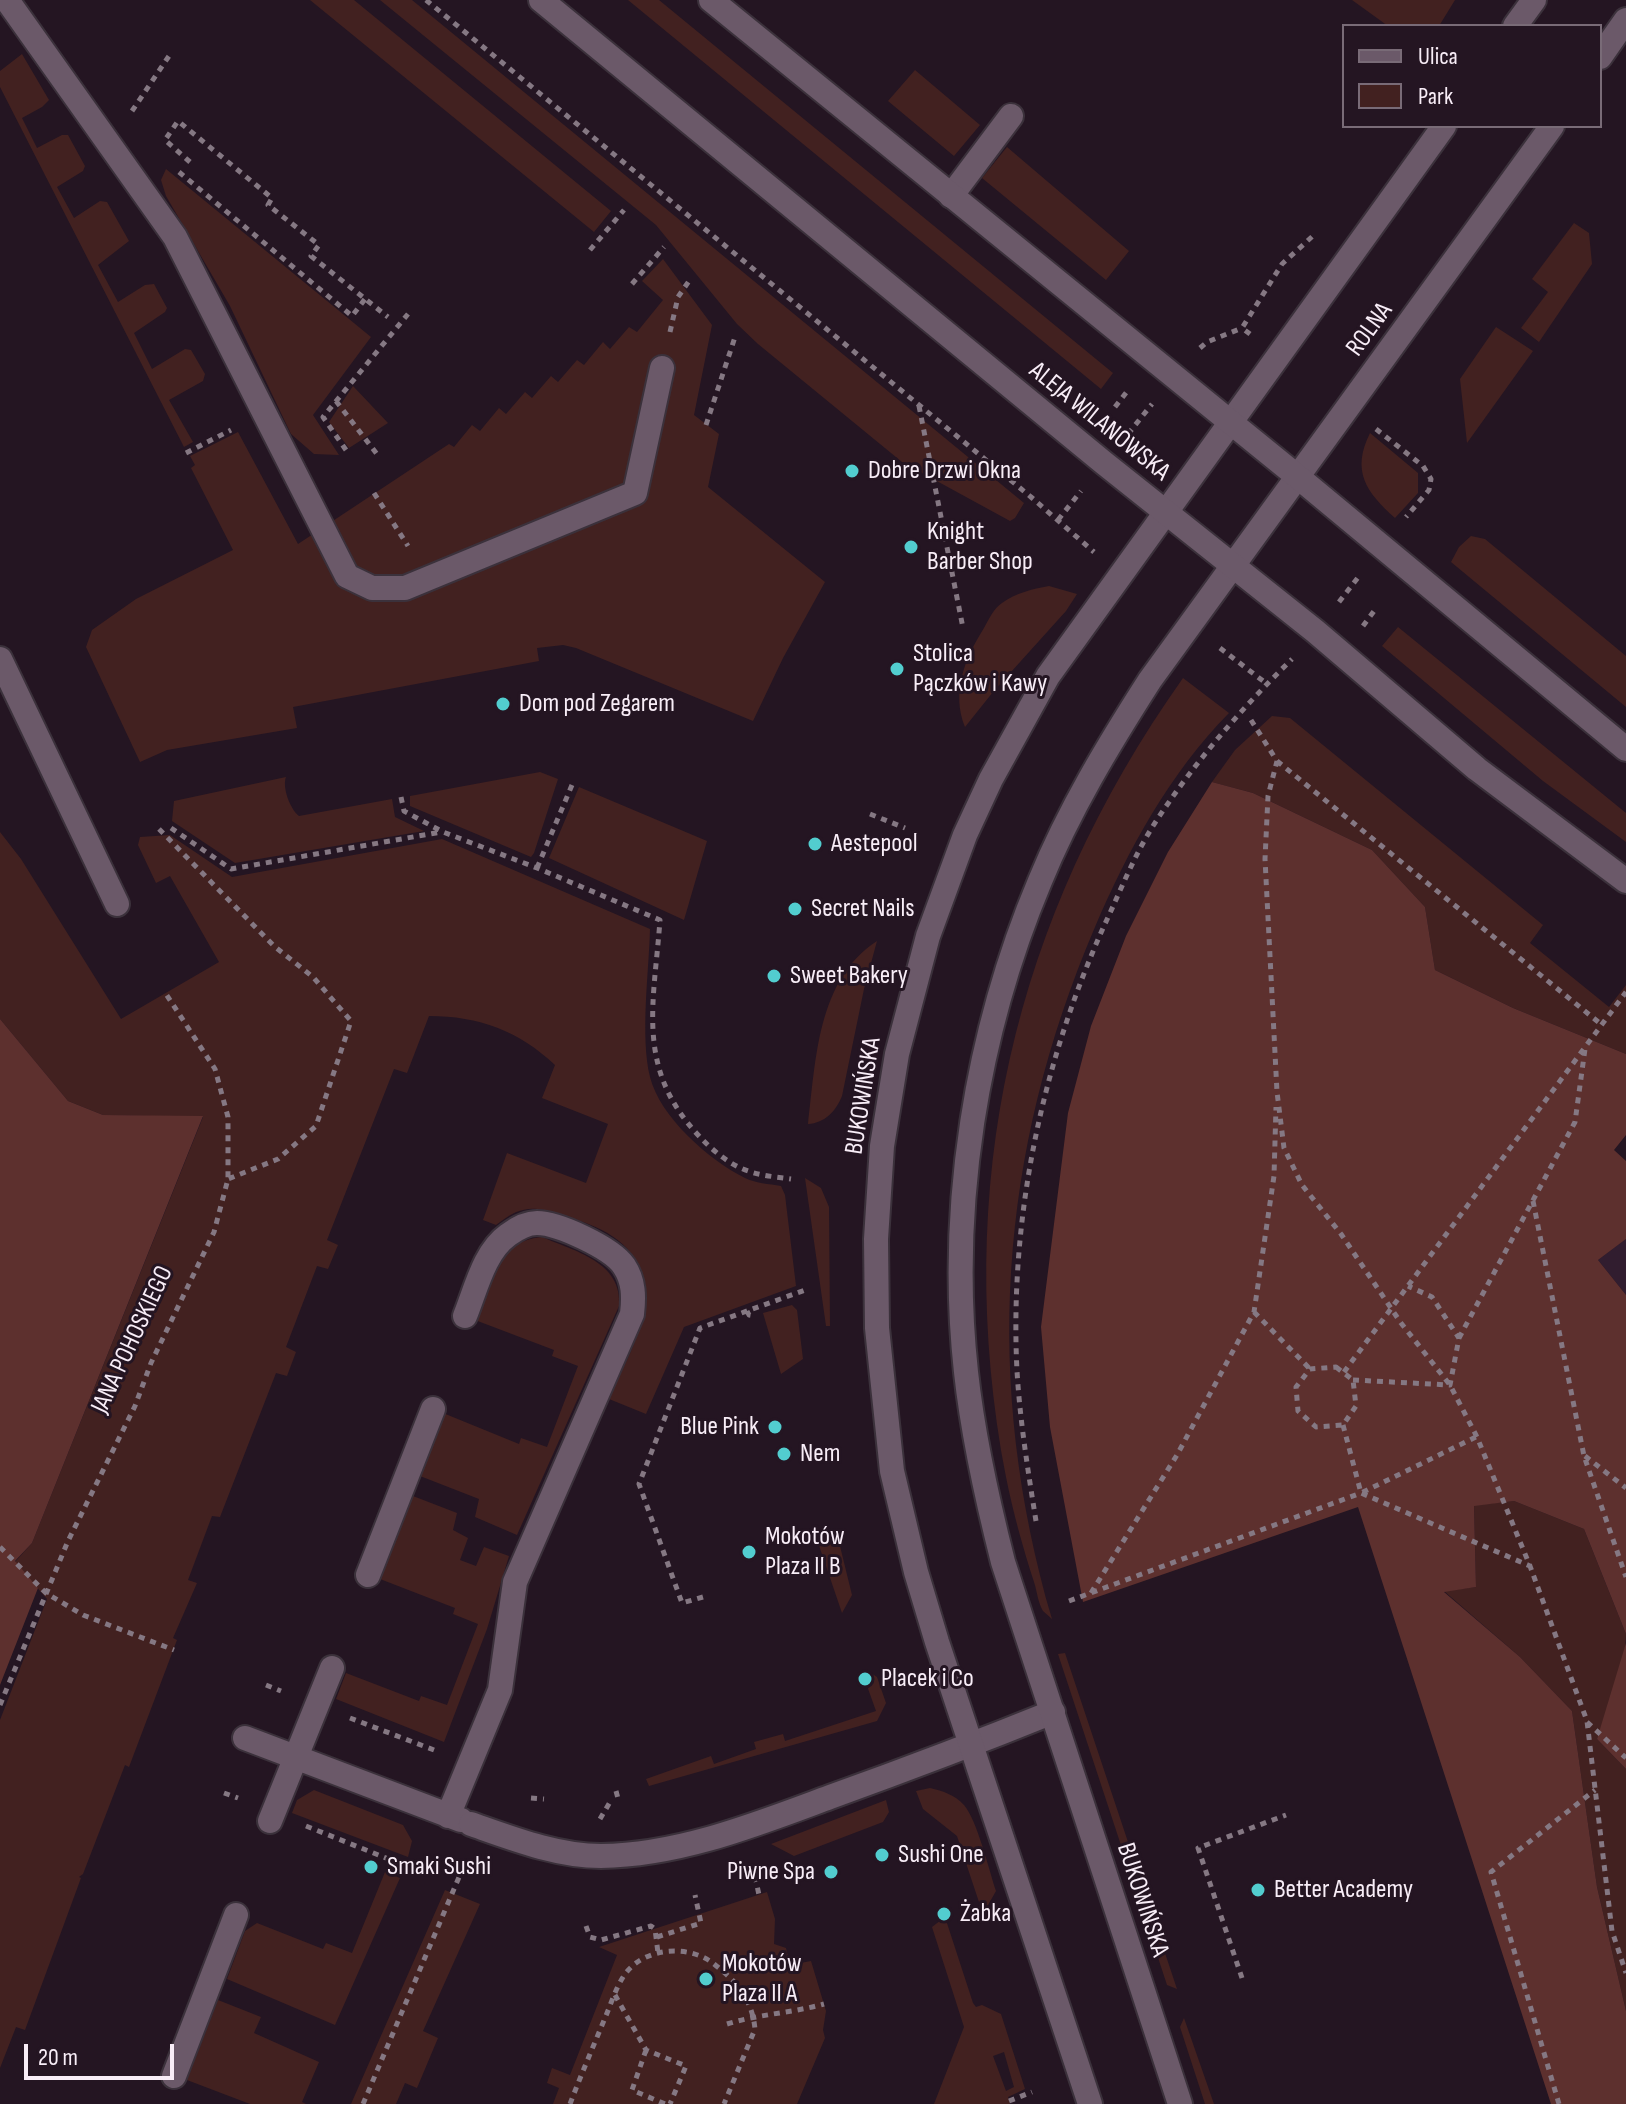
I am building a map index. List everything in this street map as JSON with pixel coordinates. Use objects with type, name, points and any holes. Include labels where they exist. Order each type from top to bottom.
[{"type":"street","points":[[7,0],[175,237],[347,576],[372,588],[405,588],[635,493],[662,368]]},
{"type":"street","name":"ALEJA WILANOWSKA","points":[[541,0],[1165,512],[1315,631],[1477,769],[1626,881]]},
{"type":"street","points":[[711,0],[1298,477],[1626,749]]},
{"type":"street","points":[[1516,24],[1534,0]]},
{"type":"street","points":[[1602,54],[1626,20]]},
{"type":"street","points":[[951,196],[1011,116]]},
{"type":"street","points":[[1165,512],[1443,128]]},
{"type":"street","name":"ROLNA","points":[[1232,566],[1551,128]]},
{"type":"street","name":"BUKOWIŃSKA","points":[[1090,2104],[916,1572],[892,1471],[884,1414],[877,1328],[876,1239],[882,1146],[897,1054],[915,980],[965,835],[991,779],[1048,676],[1165,512]]},
{"type":"street","name":"BUKOWIŃSKA","points":[[1180,2104],[1000,1550],[981,1473],[967,1382],[961,1302],[962,1246],[976,1100],[1006,974],[1027,914],[1085,787],[1118,730],[1232,566]]},
{"type":"street","points":[[0,659],[117,904]]},
{"type":"street","points":[[448,1816],[500,1690],[515,1582],[632,1314],[634,1296],[624,1266],[595,1241],[538,1223],[521,1227],[498,1243],[465,1316]]},
{"type":"street","points":[[368,1575],[433,1409]]},
{"type":"street","points":[[271,1817],[332,1668]]},
{"type":"street","points":[[245,1738],[507,1837],[600,1856],[656,1850],[764,1822],[1053,1712]]},
{"type":"street","points":[[174,2076],[236,1915]]},
{"type":"path","points":[[426,0],[919,404],[1087,547]]},
{"type":"path","points":[[131,114],[169,56]]},
{"type":"path","points":[[190,162],[165,140],[178,121],[272,198],[268,205],[319,245],[311,256],[388,317]]},
{"type":"path","points":[[169,164],[352,316],[365,299]]},
{"type":"path","points":[[590,250],[624,210]]},
{"type":"path","points":[[632,284],[664,247]]},
{"type":"path","points":[[662,368],[678,297],[689,281]]},
{"type":"path","points":[[346,450],[323,417],[408,314]]},
{"type":"path","points":[[1192,354],[1207,342],[1242,328]]},
{"type":"path","points":[[706,425],[736,334]]},
{"type":"path","points":[[1115,407],[1135,382]]},
{"type":"path","points":[[336,401],[380,458]]},
{"type":"path","points":[[919,404],[963,628]]},
{"type":"path","points":[[1369,423],[1423,466],[1431,479],[1429,490],[1405,519]]},
{"type":"path","points":[[186,453],[235,428]]},
{"type":"path","points":[[374,493],[410,550]]},
{"type":"path","points":[[1058,520],[1071,504]]},
{"type":"path","points":[[1222,649],[1267,684]]},
{"type":"path","points":[[1038,1535],[1017,1369],[1018,1279],[1026,1189],[1060,1039],[1085,966],[1152,828],[1213,742],[1296,655]]},
{"type":"path","points":[[1251,720],[1277,761],[1602,1025]]},
{"type":"path","points":[[1277,761],[1268,796],[1265,859],[1277,1092],[1284,1148],[1302,1185],[1450,1385],[1477,1437],[1530,1566],[1587,1721],[1612,1931],[1626,1973]]},
{"type":"path","points":[[537,868],[572,785]]},
{"type":"path","points":[[401,797],[404,811],[443,832],[660,920],[653,1025],[656,1059],[669,1098],[713,1151],[747,1171],[791,1179]]},
{"type":"path","points":[[870,814],[905,828]]},
{"type":"path","points":[[171,828],[231,869],[443,832]]},
{"type":"path","points":[[159,829],[274,946],[313,977],[351,1021],[316,1126],[278,1159],[228,1179]]},
{"type":"path","points":[[1344,1372],[1626,992]]},
{"type":"path","name":"JANA POHOSKIEGO","points":[[0,1705],[46,1593],[214,1232],[228,1179],[228,1117],[215,1069],[166,994]]},
{"type":"path","points":[[1450,1385],[1459,1338],[1575,1122],[1586,1047]]},
{"type":"path","points":[[1091,1593],[1177,1455],[1254,1312],[1274,1176],[1277,1092]]},
{"type":"path","points":[[1533,1201],[1584,1456],[1626,1577]]},
{"type":"path","points":[[1408,1286],[1432,1297],[1459,1338]]},
{"type":"path","points":[[703,1597],[682,1603],[639,1484],[700,1328],[808,1289]]},
{"type":"path","points":[[747,1311],[755,1316]]},
{"type":"path","points":[[1254,1312],[1310,1369]]},
{"type":"path","points":[[1343,1425],[1316,1427],[1298,1411],[1296,1387],[1310,1369],[1336,1367],[1353,1380],[1450,1385]]},
{"type":"path","points":[[1353,1380],[1356,1406],[1343,1425],[1361,1493]]},
{"type":"path","points":[[1069,1601],[1361,1493],[1477,1437]]},
{"type":"path","points":[[1584,1456],[1626,1488]]},
{"type":"path","points":[[1361,1493],[1530,1566]]},
{"type":"path","points":[[0,1547],[46,1593],[83,1615],[174,1650]]},
{"type":"path","points":[[266,1685],[469,1764]]},
{"type":"path","points":[[1587,1721],[1626,1758]]},
{"type":"path","points":[[1559,2104],[1491,1872],[1595,1790]]},
{"type":"path","points":[[616,1791],[619,1802]]},
{"type":"path","points":[[224,1793],[271,1817],[406,1866]]},
{"type":"path","points":[[531,1798],[544,1799]]},
{"type":"path","points":[[1242,1978],[1198,1848],[1286,1815]]},
{"type":"path","points":[[363,2104],[465,1863]]},
{"type":"path","points":[[755,1876],[759,1895]]},
{"type":"path","points":[[657,1937],[701,1923],[695,1895]]},
{"type":"path","points":[[586,1926],[590,1937],[601,1940],[651,1926],[657,1937],[658,1953]]},
{"type":"path","points":[[570,2104],[626,1972],[643,1959],[679,1950],[709,1960],[739,1987],[754,2016],[755,2029],[724,2104]]},
{"type":"path","points":[[615,1994],[646,2050],[686,2066],[668,2104],[632,2090],[646,2050]]},
{"type":"path","points":[[727,2024],[824,2004]]},
{"type":"path","points":[[1009,2101],[1032,2092]]},
{"type":"shaded area","points":[[1212,782],[1253,793],[1372,850],[1425,907],[1435,970],[1513,1008],[1626,1054],[1626,1135],[1614,1150],[1626,1161],[1626,1239],[1598,1260],[1626,1295],[1626,1634],[1584,1529],[1514,1501],[1474,1506],[1476,1587],[1444,1592],[1520,1657],[1572,1711],[1597,1887],[1626,2011],[1626,2104],[1551,2104],[1358,1507],[1083,1602],[1050,1427],[1041,1327],[1068,1113],[1091,1026],[1126,936],[1168,852]]},
{"type":"shaded area","points":[[0,1019],[68,1101],[103,1115],[203,1116],[32,1543],[15,1561],[38,1588],[0,1685]]},
{"type":"shaded area","points":[[1626,1239],[1626,1295],[1598,1260]]},
{"type":"shaded area","points":[[1626,1643],[1626,1769],[1597,1739]]},
{"type":"green space","points":[[310,0],[354,0],[611,211],[594,232]]},
{"type":"green space","points":[[380,0],[412,0],[1024,503],[1015,518],[1010,521],[902,462],[737,324],[656,225]]},
{"type":"green space","points":[[628,0],[659,0],[1113,373],[1101,389]]},
{"type":"green space","points":[[1352,0],[1455,0],[1440,24],[1385,24]]},
{"type":"green space","points":[[22,54],[49,100],[22,118],[37,148],[68,135],[85,166],[83,171],[57,187],[74,218],[100,201],[107,202],[129,241],[98,265],[118,302],[145,285],[154,284],[167,308],[134,333],[152,369],[185,349],[191,350],[205,374],[203,381],[169,400],[193,442],[184,447],[0,87],[0,71]]},
{"type":"green space","points":[[915,70],[980,125],[954,156],[888,101]]},
{"type":"green space","points":[[1007,147],[1129,251],[1106,280],[982,178]]},
{"type":"green space","points":[[166,169],[371,337],[313,415],[339,455],[314,454],[291,434],[230,306],[166,196],[161,180]]},
{"type":"green space","points":[[1574,223],[1589,233],[1592,264],[1539,342],[1521,328],[1548,292],[1532,279]]},
{"type":"green space","points":[[663,259],[712,325],[694,415],[719,434],[708,487],[825,582],[753,721],[563,645],[537,648],[539,661],[293,707],[297,728],[167,750],[140,762],[86,647],[92,630],[136,599],[233,550],[191,468],[195,465],[190,456],[238,432],[298,544],[449,444],[454,447],[472,425],[480,431],[499,408],[506,414],[525,392],[532,398],[551,376],[558,382],[577,360],[584,365],[603,342],[610,349],[629,327],[637,332],[663,300],[642,281]]},
{"type":"green space","points":[[1496,327],[1533,351],[1467,443],[1460,379]]},
{"type":"green space","points":[[353,386],[388,423],[349,448],[329,422]]},
{"type":"green space","points":[[1370,433],[1418,473],[1418,493],[1395,518],[1376,499],[1364,480],[1362,459]]},
{"type":"green space","points":[[1471,536],[1485,539],[1626,656],[1626,707],[1451,562],[1459,547]]},
{"type":"green space","points":[[1049,586],[1077,594],[1066,611],[965,727],[959,701],[962,676],[971,651],[990,617],[999,605],[1013,597]]},
{"type":"green space","points":[[1398,627],[1626,813],[1626,842],[1543,781],[1382,646]]},
{"type":"green space","points":[[1183,678],[1229,713],[1187,761],[1152,814],[1121,870],[1095,927],[1062,1012],[1038,1098],[1021,1183],[1011,1270],[1010,1356],[1016,1443],[1030,1531],[1052,1619],[1040,1604],[1012,1503],[991,1369],[986,1264],[993,1160],[1010,1059],[1037,960],[1075,864],[1124,770]]},
{"type":"green space","points":[[1272,716],[1290,718],[1543,925],[1530,943],[1609,1007],[1626,985],[1626,1054],[1513,1008],[1435,970],[1425,907],[1372,850],[1253,793],[1212,782],[1235,750]]},
{"type":"green space","points":[[540,772],[558,779],[531,857],[410,806],[410,796]]},
{"type":"green space","points":[[286,777],[288,798],[299,816],[392,799],[395,817],[424,831],[235,863],[172,821],[174,801]]},
{"type":"green space","points":[[579,787],[707,841],[684,920],[549,858]]},
{"type":"green space","points":[[0,832],[21,859],[121,1019],[219,962],[170,876],[156,883],[138,845],[140,837],[170,835],[232,877],[442,839],[650,929],[646,1042],[655,1092],[675,1122],[716,1160],[749,1180],[781,1186],[785,1195],[796,1286],[684,1327],[646,1414],[609,1399],[635,1342],[645,1311],[645,1283],[635,1258],[607,1233],[584,1222],[547,1211],[519,1211],[496,1225],[483,1220],[507,1153],[586,1183],[608,1124],[542,1098],[555,1065],[527,1043],[481,1023],[429,1016],[407,1073],[394,1069],[327,1240],[338,1245],[328,1269],[317,1266],[286,1347],[296,1352],[287,1376],[276,1373],[220,1517],[212,1516],[188,1580],[197,1583],[173,1638],[177,1640],[129,1767],[125,1765],[83,1874],[79,1877],[25,2030],[16,2027],[0,2068],[0,1720],[47,1599],[15,1562],[32,1543],[203,1117],[103,1115],[68,1101],[0,1019]]},
{"type":"green space","points":[[877,941],[842,1096],[829,1115],[808,1124],[818,1048],[831,999],[857,957]]},
{"type":"green space","points":[[805,1178],[821,1188],[829,1207],[830,1326],[826,1326]]},
{"type":"green space","points":[[542,1237],[581,1253],[605,1269],[618,1291],[619,1306],[517,1535],[475,1517],[479,1499],[420,1476],[443,1413],[519,1444],[521,1438],[547,1447],[578,1366],[552,1356],[554,1350],[475,1320],[490,1278],[503,1255],[526,1240]]},
{"type":"green space","points":[[792,1305],[797,1310],[803,1359],[781,1374],[763,1313]]},
{"type":"green space","points":[[413,1496],[457,1513],[453,1530],[468,1538],[460,1560],[476,1566],[484,1547],[509,1556],[487,1629],[444,1742],[336,1699],[346,1673],[419,1701],[421,1696],[447,1705],[478,1624],[453,1614],[455,1608],[380,1579]]},
{"type":"green space","points":[[1514,1501],[1584,1529],[1626,1634],[1620,1673],[1597,1739],[1626,1769],[1626,2011],[1597,1887],[1572,1711],[1520,1657],[1444,1591],[1476,1587],[1474,1505]]},
{"type":"green space","points":[[812,1525],[838,1538],[852,1595],[842,1613]]},
{"type":"green space","points":[[1065,1653],[1177,1989],[1167,1985],[1058,1654]]},
{"type":"green space","points":[[871,1673],[877,1677],[886,1703],[877,1721],[649,1786],[646,1779],[711,1756],[714,1764],[756,1749],[754,1742],[783,1734],[785,1741],[876,1711],[866,1683]]},
{"type":"green space","points":[[930,1788],[957,1799],[974,1822],[996,1891],[983,1914],[957,1836],[923,1809],[916,1791]]},
{"type":"green space","points":[[314,1790],[403,1825],[412,1841],[408,1857],[292,1813],[297,1800]]},
{"type":"green space","points":[[886,1800],[889,1812],[883,1822],[794,1856],[771,1844]]},
{"type":"green space","points":[[385,1872],[400,1878],[335,2025],[227,1979],[245,1931],[257,1923],[323,1949],[326,1943],[352,1953]]},
{"type":"green space","points":[[445,1890],[480,1904],[423,2031],[438,2038],[417,2088],[405,2083],[396,2104],[351,2104]]},
{"type":"green space","points":[[767,1892],[775,1919],[774,1944],[786,1948],[790,1965],[811,1961],[826,2011],[825,2038],[797,2104],[553,2104],[559,2088],[547,2083],[552,2068],[570,2075],[617,1955],[599,1947]]},
{"type":"green space","points":[[945,1917],[973,2003],[976,2007],[982,2005],[1001,2014],[1025,2089],[1008,2097],[1010,2104],[934,2104],[964,2027],[932,1927]],"holes":[[[1004,2052],[1014,2087],[1006,2091],[993,2056]]]},
{"type":"green space","points":[[218,2000],[261,2017],[254,2033],[319,2062],[302,2102],[306,2104],[250,2104],[187,2080]]},
{"type":"green space","points":[[1184,2018],[1214,2104],[1205,2104],[1180,2027]]},
{"type":"place","name":"Dobre Drzwi Okna","points":[[852,471]]},
{"type":"place","name":"Knight Barber Shop","points":[[911,547]]},
{"type":"place","name":"Stolica Pączków i Kawy","points":[[897,669]]},
{"type":"place","name":"Dom pod Zegarem","points":[[503,704]]},
{"type":"place","name":"Aestepool","points":[[815,844]]},
{"type":"place","name":"Secret Nails","points":[[795,909]]},
{"type":"place","name":"Sweet Bakery","points":[[774,976]]},
{"type":"place","name":"Blue Pink","points":[[775,1427]]},
{"type":"place","name":"Nem","points":[[784,1454]]},
{"type":"place","name":"Mokotów Plaza II B","points":[[749,1552]]},
{"type":"place","name":"Placek i Co","points":[[865,1679]]},
{"type":"place","name":"Sushi One","points":[[882,1855]]},
{"type":"place","name":"Smaki Sushi","points":[[371,1867]]},
{"type":"place","name":"Piwne Spa","points":[[831,1872]]},
{"type":"place","name":"Better Academy","points":[[1258,1890]]},
{"type":"place","name":"Żabka","points":[[944,1914]]},
{"type":"place","name":"Mokotów Plaza II A","points":[[706,1979]]}]
